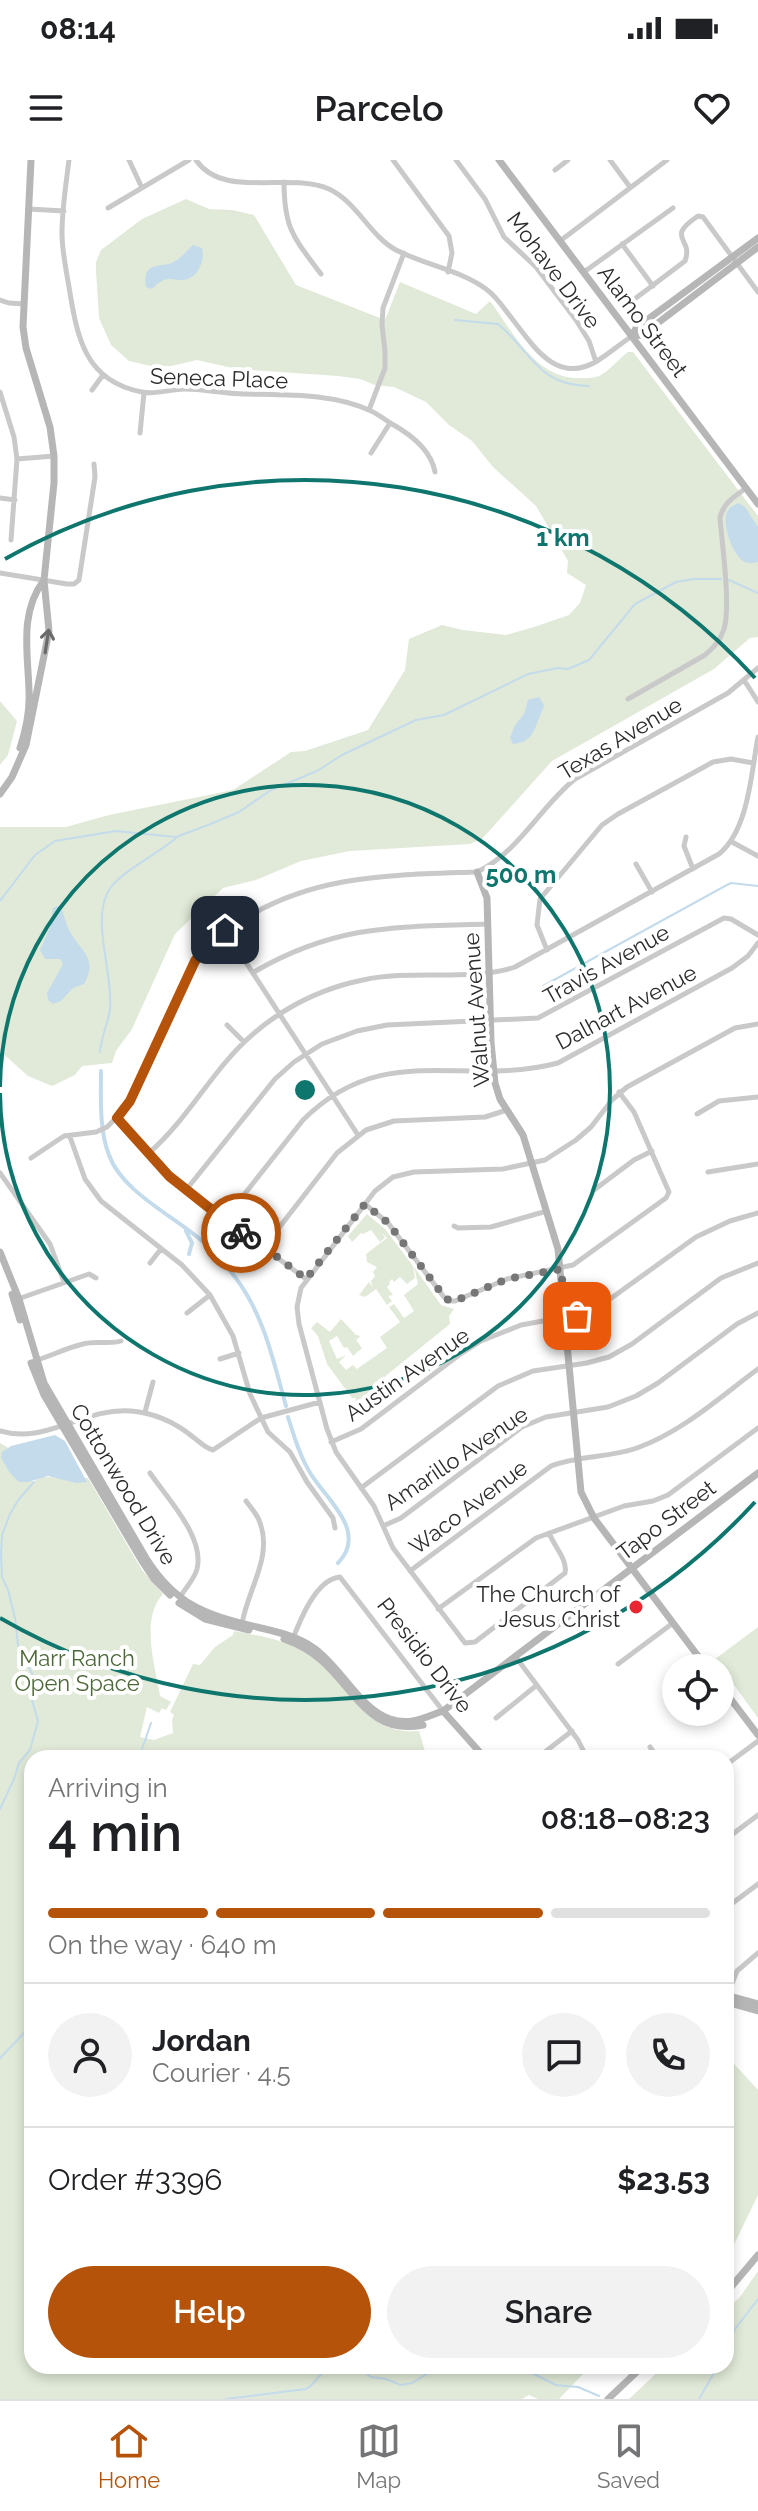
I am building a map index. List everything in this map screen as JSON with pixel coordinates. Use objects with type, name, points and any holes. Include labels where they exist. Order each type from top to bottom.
[{"type":"street","points":[[0,794],[20,762],[34,715],[49,631],[44,580],[54,456],[50,427],[26,348],[24,304],[31,160]]},
{"type":"street","points":[[69,160],[63,249],[77,333],[87,356],[103,375],[92,390]]},
{"type":"street","points":[[129,160],[142,188]]},
{"type":"street","points":[[108,208],[189,160]]},
{"type":"street","points":[[196,160],[206,171],[222,179],[312,183],[335,192],[387,244],[490,292],[546,359],[570,368],[596,362],[632,336],[642,335],[758,238]]},
{"type":"street","points":[[403,160],[395,162],[449,236],[452,253],[448,272]]},
{"type":"street","name":"Mohave Drive","points":[[456,160],[485,199],[504,237],[536,267],[576,320],[589,341],[596,362]]},
{"type":"street","name":"Alamo Street","points":[[499,160],[758,504]]},
{"type":"street","points":[[555,170],[568,160]]},
{"type":"street","points":[[610,160],[630,187]]},
{"type":"street","points":[[560,241],[667,160]]},
{"type":"street","points":[[284,182],[284,210],[289,228],[321,274]]},
{"type":"street","points":[[584,272],[673,208]]},
{"type":"street","points":[[28,209],[64,211]]},
{"type":"street","points":[[628,304],[685,261],[687,254],[681,238],[683,227],[701,216],[758,292]]},
{"type":"street","points":[[622,244],[653,286]]},
{"type":"street","points":[[734,261],[758,247]]},
{"type":"street","points":[[369,410],[385,368],[383,308],[404,253]]},
{"type":"street","points":[[0,300],[24,304]]},
{"type":"street","name":"Seneca Place","points":[[103,375],[122,386],[144,393],[188,389],[270,394],[333,400],[369,410],[408,434],[422,447],[433,462],[435,472]]},
{"type":"street","points":[[140,433],[144,393]]},
{"type":"street","points":[[0,395],[14,437],[17,459],[11,540]]},
{"type":"street","points":[[371,453],[390,423]]},
{"type":"street","points":[[17,459],[54,456]]},
{"type":"street","points":[[0,573],[71,585],[77,582],[95,477],[94,464]]},
{"type":"street","points":[[628,699],[705,655],[720,638],[725,625],[726,601],[720,518],[726,503],[746,488]]},
{"type":"street","points":[[0,498],[15,500]]},
{"type":"street","points":[[0,786],[16,759],[26,726],[29,691],[25,639],[31,606],[44,580]]},
{"type":"street","name":"Texas Avenue","points":[[477,872],[503,857],[575,779],[728,693],[758,668]]},
{"type":"street","points":[[744,680],[758,702]]},
{"type":"street","points":[[149,1153],[167,1136],[244,1042],[280,1013],[319,993],[364,979],[489,973],[515,967],[719,854],[732,842],[741,823],[758,737]]},
{"type":"street","points":[[547,950],[537,925],[540,899],[602,825],[713,762],[731,759],[753,763]]},
{"type":"street","points":[[686,837],[684,846],[693,869]]},
{"type":"street","points":[[732,842],[758,856]]},
{"type":"street","points":[[636,864],[652,892]]},
{"type":"street","points":[[31,1158],[56,1139],[96,1132],[117,1118],[130,1101],[195,961],[208,943],[225,930],[278,901],[334,883],[379,876],[477,872]]},
{"type":"street","name":"Walnut Avenue","points":[[477,872],[487,898],[497,1091],[523,1135],[558,1249],[581,1492],[594,1518],[696,1654]]},
{"type":"street","name":"Travis Avenue","points":[[186,1190],[283,1071],[306,1054],[340,1036],[375,1026],[530,1020],[546,1015],[721,919],[731,919],[758,935]]},
{"type":"street","points":[[254,973],[300,948],[350,933],[392,927],[488,924]]},
{"type":"street","points":[[225,930],[358,1135]]},
{"type":"street","name":"Dalhart Avenue","points":[[224,1220],[303,1120],[332,1094],[359,1081],[388,1073],[531,1068],[570,1057],[732,968],[748,956],[758,943]]},
{"type":"street","points":[[549,1533],[566,1563],[565,1573],[470,1645],[463,1642],[393,1548],[374,1506],[331,1442],[298,1316],[298,1298],[306,1279],[382,1184],[404,1173],[503,1169],[532,1164],[556,1154],[576,1140],[619,1092],[735,1028],[758,1024]]},
{"type":"street","points":[[227,1025],[244,1042]]},
{"type":"street","points":[[365,1204],[388,1223],[450,1301],[507,1279],[561,1269],[584,1260],[668,1195],[669,1187],[634,1112],[619,1092]]},
{"type":"street","points":[[697,1114],[719,1101],[758,1097]]},
{"type":"street","points":[[264,1247],[337,1153],[358,1135],[394,1121],[485,1117],[507,1110]]},
{"type":"street","points":[[117,1118],[169,1176],[306,1279]]},
{"type":"street","points":[[70,1137],[79,1165],[94,1193],[191,1273],[210,1295],[226,1322],[239,1353],[250,1394],[270,1435],[290,1452],[333,1518],[335,1528]]},
{"type":"street","points":[[594,1190],[634,1160],[652,1151]]},
{"type":"street","points":[[708,1172],[758,1164]]},
{"type":"street","points":[[0,1173],[45,1234],[64,1282]]},
{"type":"street","points":[[454,1226],[491,1227],[547,1211]]},
{"type":"street","name":"Austin Avenue","points":[[331,1442],[361,1429],[481,1341],[521,1325],[584,1315],[599,1308],[696,1237],[730,1221],[758,1213]]},
{"type":"street","points":[[150,1263],[161,1249]]},
{"type":"street","name":"Cottonwood Drive","points":[[0,1252],[33,1361],[64,1424],[154,1570],[178,1599],[207,1614],[293,1639],[326,1657],[381,1715],[393,1720],[414,1722],[443,1711]]},
{"type":"street","points":[[361,1488],[498,1386],[533,1371],[597,1360],[622,1350],[721,1278],[758,1263]]},
{"type":"street","name":"Cottonwood Drive","points":[[0,1264],[16,1300]]},
{"type":"street","points":[[16,1300],[89,1274],[96,1278]]},
{"type":"street","points":[[187,1313],[210,1295]]},
{"type":"street","name":"Amarillo Avenue","points":[[383,1526],[401,1518],[522,1427],[546,1417],[608,1407],[648,1390],[737,1324],[758,1313]]},
{"type":"street","points":[[33,1361],[80,1344],[113,1344],[121,1341]]},
{"type":"street","points":[[220,1359],[239,1353]]},
{"type":"street","name":"Waco Avenue","points":[[410,1571],[544,1470],[559,1463],[618,1454],[657,1440],[758,1369]]},
{"type":"street","points":[[145,1412],[153,1382]]},
{"type":"street","points":[[0,1431],[30,1435],[101,1412],[145,1412],[170,1422],[213,1450],[261,1418],[320,1402]]},
{"type":"street","points":[[438,1609],[527,1543],[624,1506],[668,1495],[758,1428]]},
{"type":"street","points":[[150,1473],[196,1544],[197,1568],[178,1599]]},
{"type":"street","name":"Tapo Street","points":[[443,1711],[758,1473]]},
{"type":"street","points":[[242,1626],[264,1545],[260,1523],[246,1501]]},
{"type":"street","name":"Presidio Drive","points":[[293,1639],[310,1602],[328,1580],[337,1576],[343,1579],[443,1711],[478,1750]]},
{"type":"street","points":[[618,1664],[673,1623]]},
{"type":"street","points":[[515,1656],[572,1731],[583,1750]]},
{"type":"street","points":[[496,1718],[537,1685]]},
{"type":"street","points":[[734,1705],[758,1738],[734,1758]]},
{"type":"street","points":[[547,1750],[572,1731]]},
{"type":"street","points":[[734,1833],[758,1815]]},
{"type":"street","points":[[734,1902],[758,1884]]},
{"type":"street","points":[[734,1978],[737,1971],[758,1953]]},
{"type":"street","points":[[734,2000],[758,2004]]},
{"type":"street","points":[[734,2001],[758,2011]]},
{"type":"street","points":[[734,2284],[758,2255]]},
{"type":"street","points":[[608,2399],[635,2374]]},
{"type":"green space","points":[[186,199],[209,209],[254,215],[296,285],[385,320],[400,282],[476,314],[490,301],[525,350],[547,369],[560,375],[574,378],[599,376],[628,352],[633,352],[758,516],[758,637],[750,638],[714,669],[552,761],[482,839],[470,844],[350,851],[301,861],[256,880],[223,888],[175,934],[132,1029],[116,1051],[112,1063],[82,1066],[75,1075],[52,1086],[28,1076],[0,1051],[0,827],[66,827],[109,815],[233,790],[291,752],[305,751],[368,730],[405,670],[409,639],[442,625],[506,635],[534,627],[569,615],[580,603],[586,585],[567,573],[568,561],[536,506],[493,467],[472,441],[449,425],[426,402],[394,387],[338,376],[237,369],[197,360],[171,366],[151,366],[129,361],[111,345],[99,318],[96,262],[101,250],[142,219]]},
{"type":"green space","points":[[0,701],[17,721],[8,755],[0,765]]},
{"type":"green space","points":[[367,1214],[385,1229],[413,1266],[415,1278],[407,1284],[400,1277],[389,1282],[387,1287],[393,1295],[388,1296],[392,1301],[387,1305],[376,1289],[365,1297],[359,1295],[369,1282],[373,1287],[371,1281],[377,1267],[367,1262],[366,1254],[387,1238],[382,1233],[385,1238],[380,1242],[371,1230],[361,1233],[352,1242],[348,1236]]},
{"type":"green space","points":[[414,1267],[441,1305],[454,1309],[449,1316],[450,1324],[358,1402],[355,1401],[356,1398],[352,1398],[327,1364],[318,1336],[311,1328],[317,1322],[330,1332],[341,1319],[360,1337],[356,1340],[362,1348],[353,1356],[337,1336],[329,1341],[337,1359],[346,1355],[339,1362],[346,1370],[353,1365],[357,1369],[387,1348],[380,1337],[400,1322],[389,1307],[394,1304],[404,1318],[414,1311],[404,1295],[418,1284]]},
{"type":"green space","name":"Marr Ranch Open Space","points":[[0,1443],[17,1453],[33,1482],[41,1477],[88,1478],[142,1570],[163,1594],[152,1616],[151,1643],[160,1696],[171,1702],[166,1710],[162,1708],[159,1713],[147,1707],[140,1737],[154,1740],[173,1733],[174,1715],[170,1712],[193,1664],[200,1665],[234,1631],[284,1642],[311,1656],[370,1717],[400,1730],[419,1731],[425,1750],[24,1750],[24,2374],[583,2374],[559,2399],[538,2399],[529,2395],[522,2399],[0,2399]]},
{"type":"green space","points":[[758,1627],[758,1718],[734,1685],[734,1654],[722,1654]]},
{"type":"green space","points":[[734,2064],[758,2090],[758,2195],[734,2244]]},
{"type":"green space","points":[[758,2271],[758,2399],[629,2399],[656,2374],[734,2374],[734,2303]]},
{"type":"water","points":[[193,245],[202,248],[203,252],[194,276],[185,280],[163,280],[152,289],[146,287],[145,278],[150,268],[172,263]]},
{"type":"water","points":[[738,503],[745,507],[758,527],[758,562],[748,563],[740,559],[729,538],[726,515]]},
{"type":"water","points":[[539,697],[544,705],[533,732],[526,740],[513,744],[510,738],[528,700]]},
{"type":"water","points":[[60,905],[69,930],[86,955],[90,968],[84,984],[73,988],[61,1001],[53,1004],[48,1000],[47,993],[63,964],[60,959],[45,959],[40,950],[50,927],[53,908]]},
{"type":"water","points":[[55,1435],[65,1441],[87,1482],[76,1483],[48,1476],[19,1482],[1,1458],[2,1452],[11,1446]]},
{"type":"waterway","points":[[455,320],[498,324],[546,373],[558,380],[589,386]]},
{"type":"waterway","points":[[0,901],[35,855],[55,841],[116,831],[176,837],[208,825],[239,812],[271,790],[317,771],[342,755],[416,720],[444,715],[528,674],[568,669],[589,660],[635,604],[676,582],[721,579]]},
{"type":"waterway","points":[[729,580],[758,593]]},
{"type":"waterway","points":[[100,1052],[110,1009],[102,929],[105,899],[117,881],[176,838]]},
{"type":"waterway","points":[[543,986],[731,883],[758,886]]},
{"type":"waterway","points":[[101,1071],[104,1135],[116,1168],[137,1192],[206,1245],[235,1277],[260,1322],[286,1406]]},
{"type":"waterway","points":[[186,1231],[192,1243],[189,1254]]},
{"type":"waterway","points":[[288,1417],[305,1465],[347,1527],[349,1539],[338,1563]]},
{"type":"waterway","points":[[30,1750],[38,1721],[27,1683],[33,1676],[18,1645],[15,1618],[2,1577],[1,1554],[2,1535],[10,1514],[34,1482]]},
{"type":"waterway","points":[[142,1750],[151,1723]]},
{"type":"waterway","points":[[0,1809],[24,1757]]},
{"type":"waterway","points":[[0,2058],[24,2033]]},
{"type":"waterway","points":[[734,2331],[758,2299]]},
{"type":"waterway","points":[[226,2399],[306,2389],[321,2374]]},
{"type":"waterway","points":[[367,2374],[401,2385],[412,2383],[427,2374]]},
{"type":"waterway","points":[[534,2374],[556,2385],[578,2387],[599,2396]]},
{"type":"waterway","points":[[699,2399],[713,2374]]},
{"type":"way so far","points":[[241,1233],[306,1279],[365,1204],[388,1223],[446,1299],[455,1301],[507,1279],[561,1269],[566,1317],[577,1316]]},
{"type":"place","name":"The Church of Jesus Christ","points":[[636,1607]]},
{"type":"route","points":[[225,930],[208,943],[195,961],[130,1101],[117,1118],[169,1176],[241,1233]]}]
